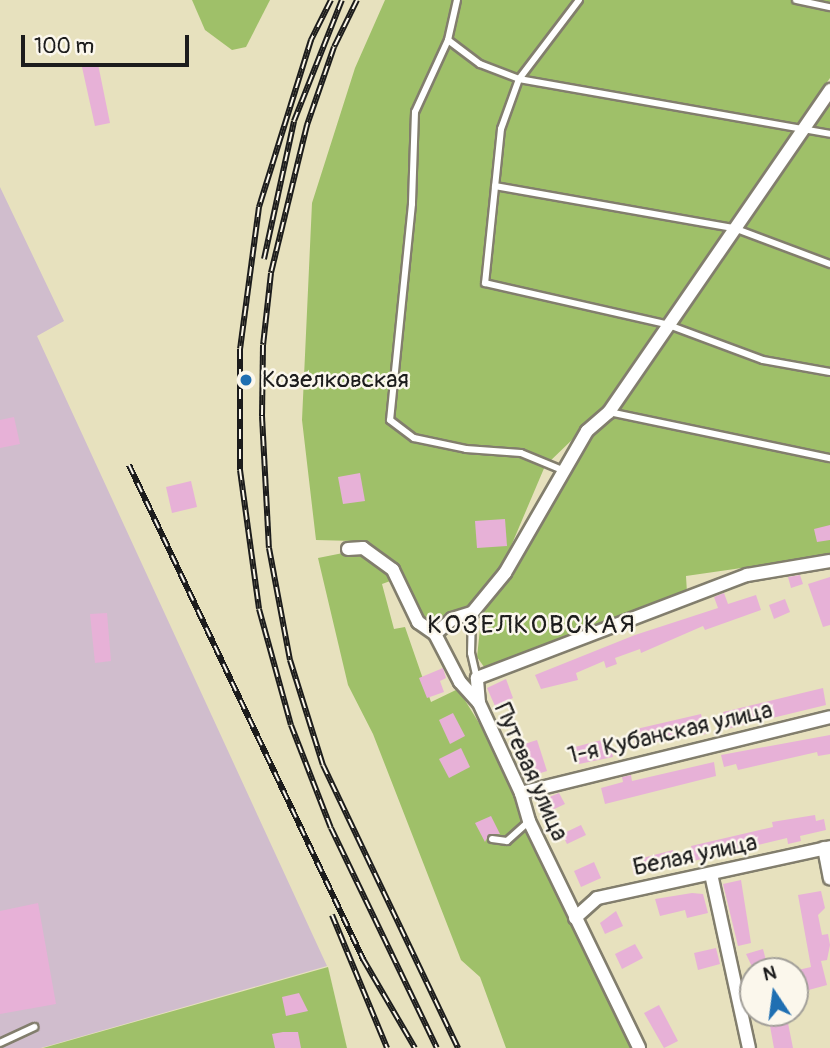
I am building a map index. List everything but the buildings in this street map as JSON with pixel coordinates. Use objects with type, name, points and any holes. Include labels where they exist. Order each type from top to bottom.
[{"type":"street","points":[[435,634],[452,619],[472,613],[505,573],[562,470],[587,431],[610,412],[666,324],[830,90]]},
{"type":"street","name":"Путевая улица","points":[[348,549],[363,548],[393,570],[418,622],[435,634],[460,681],[479,703],[521,793],[529,821],[639,1048]]},
{"type":"street","points":[[479,703],[477,678],[747,575],[830,561]]},
{"type":"street","name":"1-я Кубанская улица","points":[[521,793],[830,717]]},
{"type":"street","points":[[827,848],[830,878]]},
{"type":"street","name":"Белая улица","points":[[575,918],[597,898],[827,848]]},
{"type":"street","points":[[711,874],[749,1048]]},
{"type":"lane","points":[[457,0],[448,40],[415,112],[412,204],[390,420],[414,438],[466,449],[521,453],[562,470]]},
{"type":"lane","points":[[579,0],[519,79],[501,129],[485,284],[666,324],[763,360],[830,372]]},
{"type":"lane","points":[[796,0],[830,7]]},
{"type":"lane","points":[[448,40],[480,64],[519,79],[830,134]]},
{"type":"lane","points":[[495,186],[734,228],[830,264]]},
{"type":"lane","points":[[610,412],[830,458]]},
{"type":"lane","points":[[472,613],[471,653],[477,678]]},
{"type":"lane","points":[[492,839],[508,841],[529,821]]},
{"type":"lane","points":[[0,1043],[35,1027]]},
{"type":"shaded area","points":[[0,187],[64,321],[37,336],[327,966],[41,1048],[0,1048]]},
{"type":"green space","points":[[192,0],[270,0],[246,47],[232,50],[205,30]]},
{"type":"green space","points":[[385,0],[830,0],[830,78],[607,406],[545,466],[500,572],[469,608],[434,624],[421,617],[392,562],[354,541],[316,540],[302,420],[312,203],[355,68]]},
{"type":"green space","points":[[830,103],[830,555],[686,576],[687,593],[487,671],[477,657],[482,610],[513,576],[593,429],[615,417],[675,321]]},
{"type":"green space","points":[[353,551],[373,560],[393,580],[382,584],[394,629],[405,627],[431,702],[458,689],[484,731],[633,1048],[506,1048],[480,977],[461,960],[373,734],[348,685],[318,558]]},
{"type":"green space","points":[[328,967],[347,1048],[43,1048]]},
{"type":"railway","points":[[331,0],[311,40],[259,207],[240,349],[240,470],[259,609],[291,725],[331,828],[437,1048]]},
{"type":"railway","points":[[264,259],[294,121],[342,0]]},
{"type":"railway","points":[[357,0],[334,47],[307,125],[271,273],[263,345],[262,416],[269,548],[290,660],[323,765],[458,1048]]},
{"type":"railway","points":[[129,465],[363,959],[415,1048]]},
{"type":"railway","points":[[332,915],[387,1048]]},
{"type":"place","name":"Козелковская","points":[[246,380]]},
{"type":"district","name":"КОЗЕЛКОВСКАЯ","points":[[532,626]]}]
